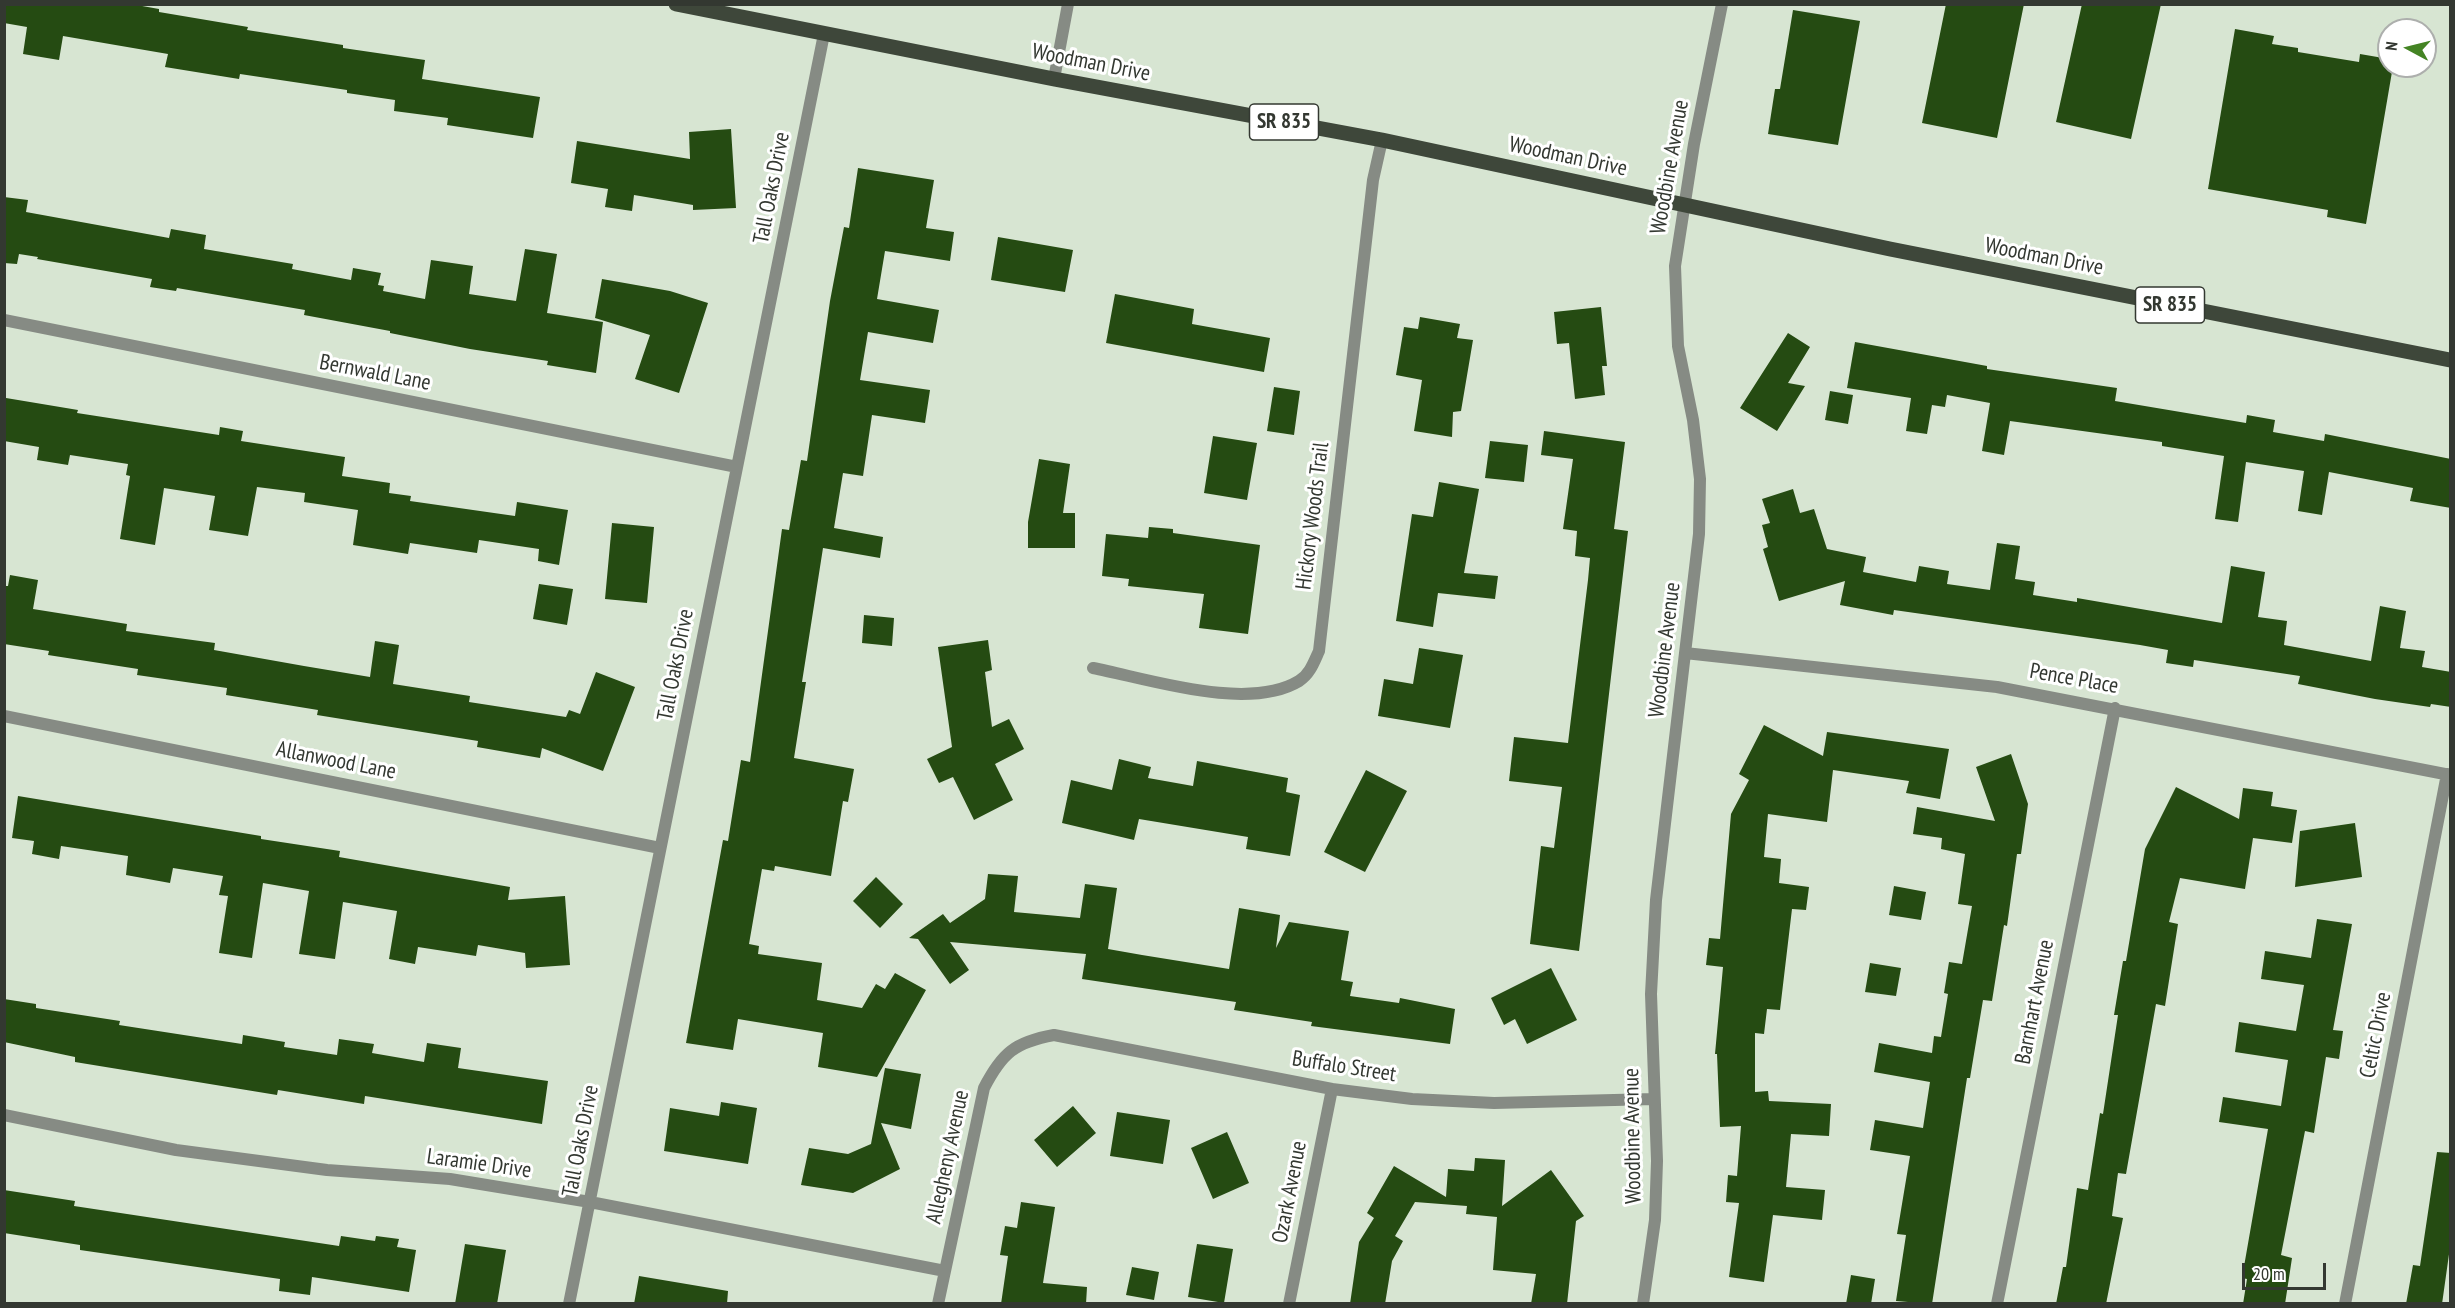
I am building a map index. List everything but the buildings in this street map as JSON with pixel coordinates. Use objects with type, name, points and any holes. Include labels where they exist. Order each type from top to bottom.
[{"type":"main road","name":"Woodman Drive","points":[[676,4],[1054,80],[1382,140],[1902,251],[2451,360]]},
{"type":"street","points":[[1054,80],[1068,4]]},
{"type":"street","name":"Woodbine Avenue","points":[[1643,1304],[1654,1220],[1657,1161],[1651,994],[1656,900],[1699,534],[1700,479],[1693,420],[1678,346],[1675,266],[1694,144],[1722,4]]},
{"type":"street","name":"Tall Oaks Drive","points":[[569,1304],[824,34]]},
{"type":"street","name":"Hickory Woods Trail","points":[[1093,668],[1218,693],[1251,695],[1276,691],[1300,680],[1312,667],[1319,651],[1373,180],[1382,140]]},
{"type":"street","name":"Bernwald Lane","points":[[4,320],[737,467]]},
{"type":"street","name":"Pence Place","points":[[1685,653],[1997,687],[2449,774]]},
{"type":"street","name":"Barnhart Avenue","points":[[1997,1304],[2115,708]]},
{"type":"street","name":"Allanwood Lane","points":[[4,716],[660,848]]},
{"type":"street","name":"Celtic Drive","points":[[2345,1304],[2449,774]]},
{"type":"street","name":"Buffalo Street","points":[[1031,1039],[1054,1035],[1332,1089],[1413,1100],[1494,1103],[1654,1099]]},
{"type":"street","name":"Allegheny Avenue","points":[[938,1304],[984,1088],[996,1064],[1010,1049],[1031,1039]]},
{"type":"street","name":"Ozark Avenue","points":[[1290,1304],[1332,1089]]},
{"type":"street","name":"Laramie Drive","points":[[4,1115],[176,1150],[327,1170],[450,1179],[590,1202],[945,1271]]}]
